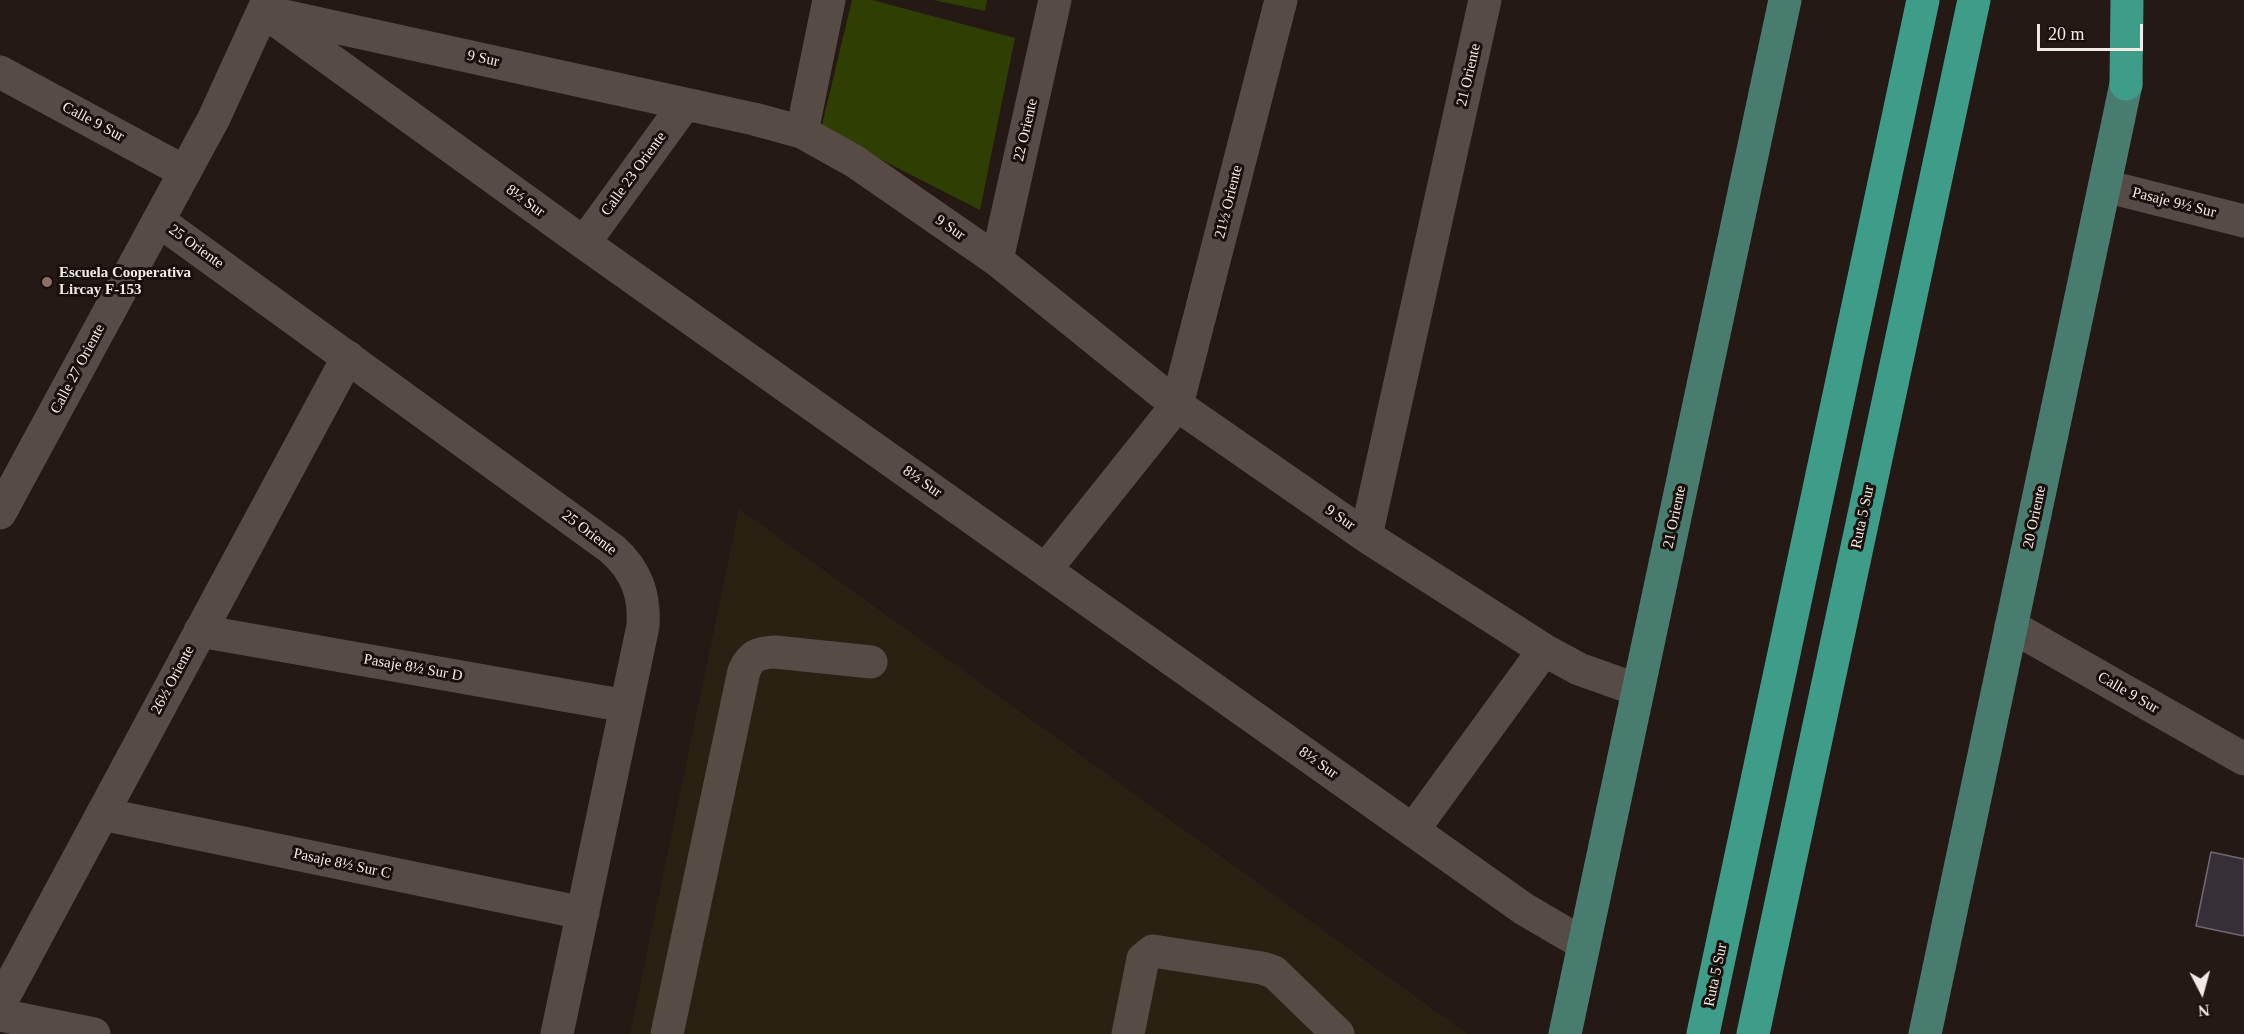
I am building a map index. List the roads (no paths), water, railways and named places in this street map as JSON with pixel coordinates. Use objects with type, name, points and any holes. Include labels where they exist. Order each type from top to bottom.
[{"type":"highway","name":"Ruta 5 Sur","points":[[1703,1034],[1923,0]]},
{"type":"highway","name":"Ruta 5 Sur","points":[[1753,1034],[1974,0]]},
{"type":"highway","points":[[2126,84],[2127,0]]},
{"type":"main road","name":"21 Oriente","points":[[1565,1034],[1785,0]]},
{"type":"main road","name":"20 Oriente","points":[[1925,1034],[2126,84]]},
{"type":"street","points":[[802,132],[829,0]]},
{"type":"street","name":"22 Oriente","points":[[997,261],[1055,0]]},
{"type":"street","name":"21½ Oriente","points":[[1176,405],[1281,0]]},
{"type":"street","name":"21 Oriente","points":[[1366,536],[1485,0]]},
{"type":"street","name":"20 Oriente","points":[[2126,84],[2144,0]]},
{"type":"street","name":"9 Sur","points":[[265,6],[802,132],[854,161],[997,261],[1176,405],[1366,536],[1544,650],[1579,669],[1638,690]]},
{"type":"street","name":"Calle 27 Oriente","points":[[0,513],[219,108],[265,6]]},
{"type":"street","name":"8½ Sur","points":[[265,6],[584,243],[1524,909],[1577,940],[1582,948]]},
{"type":"street","name":"Calle 9 Sur","points":[[0,72],[185,172]]},
{"type":"street","name":"Calle 23 Oriente","points":[[584,243],[685,104]]},
{"type":"street","name":"Pasaje 9½ Sur","points":[[2105,186],[2244,221]]},
{"type":"street","name":"25 Oriente","points":[[159,221],[623,558],[638,582],[644,611],[643,626],[557,1034]]},
{"type":"street","name":"26½ Oriente","points":[[0,1004],[348,357]]},
{"type":"street","points":[[1046,569],[1176,405]]},
{"type":"street","name":"Calle 9 Sur","points":[[2011,626],[2244,759]]},
{"type":"street","name":"Pasaje 8½ Sur D","points":[[200,631],[626,706]]},
{"type":"street","points":[[1413,830],[1544,650]]},
{"type":"street","points":[[667,1034],[744,671],[749,660],[762,653],[775,652],[871,662]]},
{"type":"street","name":"Pasaje 8½ Sur C","points":[[102,814],[583,913]]},
{"type":"street","points":[[1128,1034],[1143,959],[1153,951],[1262,968],[1274,972],[1338,1034]]},
{"type":"street","points":[[0,1015],[93,1034]]},
{"type":"place","name":"Escuela Cooperativa Lircay F-153","points":[[47,282]]}]
